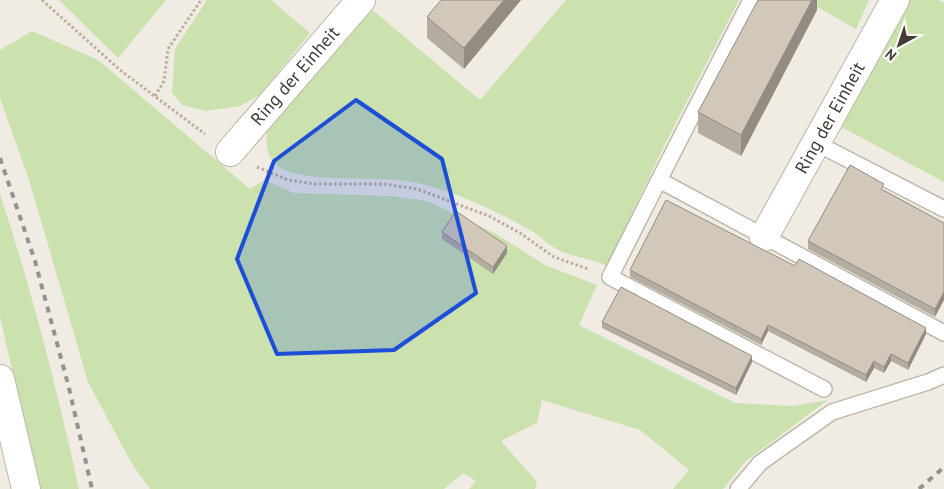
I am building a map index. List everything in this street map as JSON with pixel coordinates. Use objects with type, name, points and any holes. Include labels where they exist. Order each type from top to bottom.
[{"type":"street","name":"Ring der Einheit","points":[[230,152],[361,0]]},
{"type":"street","name":"Ring der Einheit","points":[[764,237],[895,0]]},
{"type":"street","points":[[0,379],[10,464],[26,489]]},
{"type":"lane","points":[[751,0],[610,277],[824,389]]},
{"type":"lane","points":[[816,143],[944,209]]},
{"type":"lane","points":[[659,180],[944,333]]},
{"type":"lane","points":[[738,489],[760,462],[832,412],[928,382],[944,375]]},
{"type":"path","points":[[42,0],[120,70],[230,152],[255,166],[288,180],[314,184],[384,184],[417,189],[489,216],[520,233],[554,257],[610,277]]},
{"type":"path","points":[[155,96],[164,81],[168,49],[201,0]]},
{"type":"highlighted area","points":[[356,100],[442,159],[476,293],[394,350],[277,354],[237,259],[274,161]]},
{"type":"green space","points":[[59,0],[166,0],[118,58]]},
{"type":"green space","points":[[207,0],[271,0],[310,33],[260,95],[240,106],[206,111],[182,105],[172,93],[175,49]]},
{"type":"green space","points":[[566,0],[739,0],[665,144],[607,266],[560,251],[517,223],[467,199],[433,187],[398,180],[304,175],[281,168],[269,154],[267,149],[268,125],[370,8],[480,100]]},
{"type":"green space","points":[[805,0],[869,0],[856,29]]},
{"type":"green space","points":[[904,0],[938,0],[944,3],[944,182],[834,123]]},
{"type":"green space","points":[[32,31],[98,60],[250,189],[264,180],[294,193],[392,196],[427,201],[496,234],[545,265],[597,285],[579,325],[735,403],[792,406],[828,400],[746,461],[723,489],[673,489],[689,470],[640,430],[542,400],[537,423],[501,441],[537,482],[535,489],[469,489],[476,481],[463,473],[444,489],[150,489],[132,464],[88,382],[30,183],[0,98],[0,50]]},
{"type":"green space","points":[[0,194],[43,340],[79,489],[39,489],[0,317]]},
{"type":"building","points":[[441,0],[504,0],[464,48],[427,17]]},
{"type":"building","points":[[758,0],[812,0],[741,135],[698,112]]},
{"type":"building","points":[[850,165],[884,184],[881,189],[944,223],[944,292],[935,309],[808,241]]},
{"type":"building","points":[[666,200],[795,266],[799,259],[926,328],[908,363],[891,354],[884,367],[874,361],[866,375],[768,325],[761,339],[630,270]]},
{"type":"building","points":[[456,211],[507,246],[493,267],[442,232]]},
{"type":"building","points":[[621,287],[752,356],[736,388],[602,322]]},
{"type":"railway","points":[[0,158],[35,261],[69,388],[92,489]]},
{"type":"railway","points":[[919,489],[944,467]]}]
